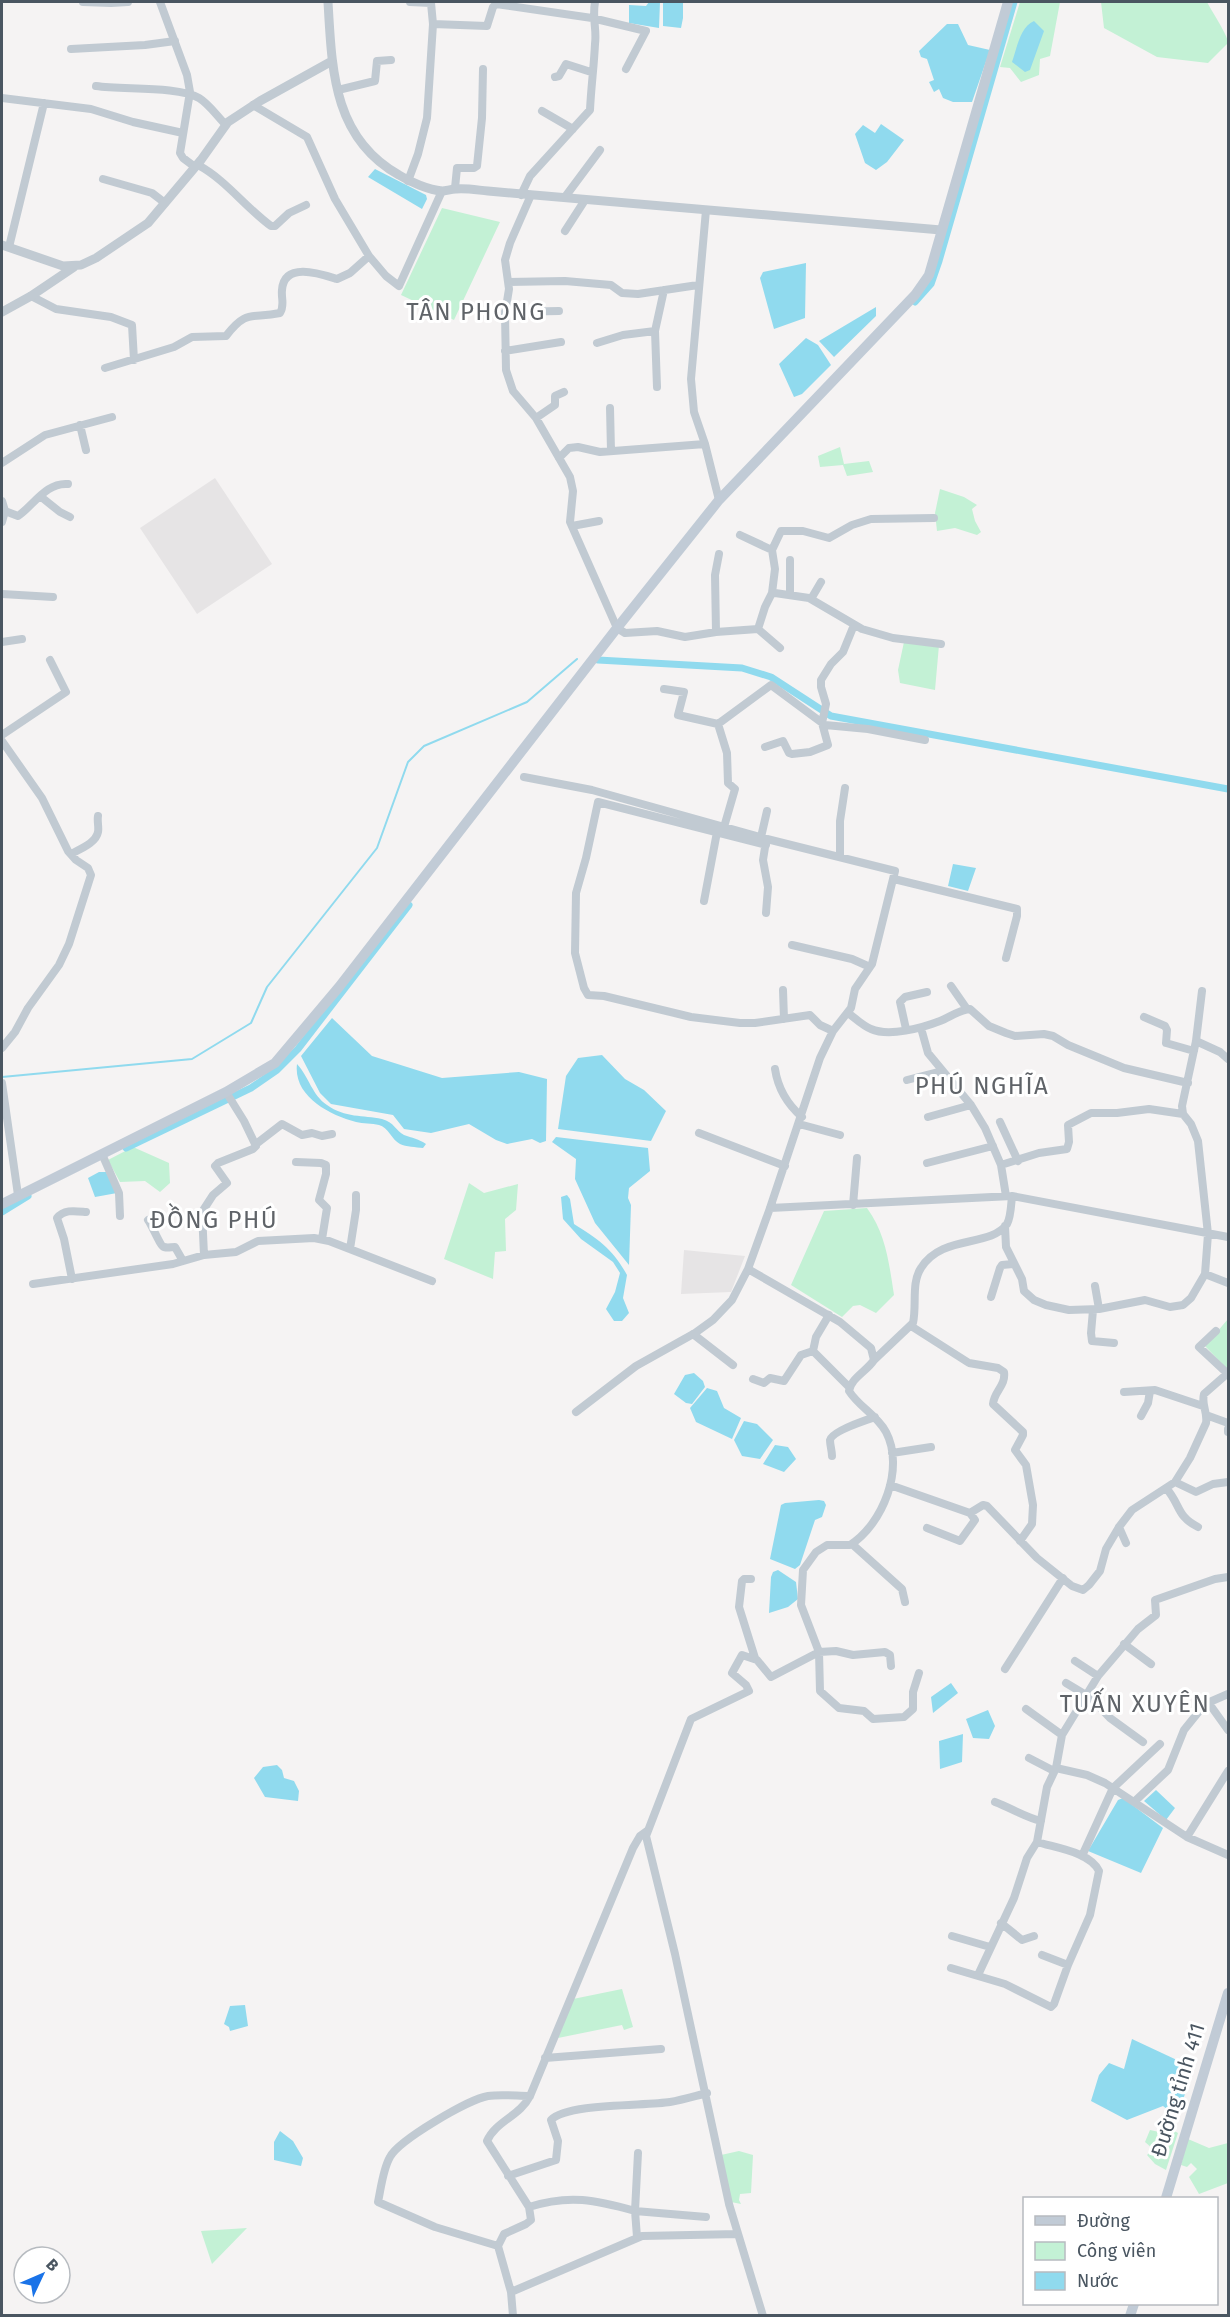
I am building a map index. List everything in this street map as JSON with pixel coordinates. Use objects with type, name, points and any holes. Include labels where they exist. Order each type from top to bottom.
[{"type":"main road","points":[[2,1204],[229,1096],[275,1063],[332,996],[621,630],[719,500],[915,295],[929,275],[1008,2]]},
{"type":"main road","name":"Đường tỉnh 411","points":[[1167,2197],[1228,1993]]},
{"type":"street","points":[[83,2],[128,2]]},
{"type":"street","points":[[160,2],[187,75],[189,94],[180,153],[183,158],[209,171],[271,226],[277,225],[289,213],[306,205]]},
{"type":"street","points":[[328,2],[332,61],[338,90],[356,138],[369,155],[408,181],[442,191],[455,189],[564,197],[941,230]]},
{"type":"street","points":[[408,181],[427,118],[433,24],[431,2],[410,2]]},
{"type":"street","points":[[595,2],[592,18],[596,42],[591,72],[590,110],[530,176],[506,254],[508,282],[505,312],[506,370],[513,391],[536,418],[573,484],[570,519],[572,526],[621,630],[657,631],[685,637],[758,629],[780,648]]},
{"type":"street","points":[[433,24],[487,26],[496,4],[592,18],[646,31],[626,69]]},
{"type":"street","points":[[71,49],[145,45],[175,40]]},
{"type":"street","points":[[338,90],[375,81],[377,61],[391,60]]},
{"type":"street","points":[[2,312],[31,296],[74,267],[96,258],[138,231],[196,166],[226,124],[253,105],[332,61]]},
{"type":"street","points":[[555,77],[559,76],[566,64],[591,72]]},
{"type":"street","points":[[455,189],[457,168],[477,166],[482,118],[483,69]]},
{"type":"street","points":[[96,86],[189,94],[201,99],[226,124]]},
{"type":"street","points":[[2,98],[91,109],[133,122],[183,133]]},
{"type":"street","points":[[44,103],[5,246],[63,266],[74,267]]},
{"type":"street","points":[[253,105],[307,137],[335,199],[369,256],[386,276],[399,286],[442,191]]},
{"type":"street","points":[[542,111],[573,129]]},
{"type":"street","points":[[564,197],[600,150]]},
{"type":"street","points":[[103,179],[146,191],[165,203]]},
{"type":"street","points":[[565,231],[585,200]]},
{"type":"street","points":[[706,210],[691,379],[694,412],[705,444],[719,500]]},
{"type":"street","points":[[105,368],[174,348],[192,337],[226,336],[239,320],[246,316],[280,313],[283,308],[281,289],[286,278],[297,272],[312,271],[337,279],[350,273],[369,256]]},
{"type":"street","points":[[508,282],[565,281],[611,285],[622,293],[638,294],[698,285]]},
{"type":"street","points":[[657,387],[655,331],[664,290]]},
{"type":"street","points":[[31,296],[56,309],[111,317],[132,325],[134,360]]},
{"type":"street","points":[[505,312],[559,311]]},
{"type":"street","points":[[597,343],[623,335],[655,331]]},
{"type":"street","points":[[505,351],[561,342]]},
{"type":"street","points":[[536,418],[555,405],[555,396],[564,392]]},
{"type":"street","points":[[610,408],[611,451]]},
{"type":"street","points":[[2,463],[45,435],[112,417]]},
{"type":"street","points":[[80,425],[86,450]]},
{"type":"street","points":[[559,458],[568,448],[574,447],[600,452],[705,444]]},
{"type":"street","points":[[5,511],[18,516],[53,486],[68,484]]},
{"type":"street","points":[[40,496],[60,513],[70,517]]},
{"type":"street","points":[[2,501],[5,511],[2,522]]},
{"type":"street","points":[[758,629],[772,593],[775,569],[772,550],[782,531],[803,531],[829,538],[852,525],[871,519],[933,518]]},
{"type":"street","points":[[572,526],[599,521]]},
{"type":"street","points":[[740,535],[772,550]]},
{"type":"street","points":[[716,632],[715,575],[719,554]]},
{"type":"street","points":[[790,560],[790,594]]},
{"type":"street","points":[[811,599],[821,582]]},
{"type":"street","points":[[772,593],[811,599],[854,624],[893,638],[941,644]]},
{"type":"street","points":[[2,594],[53,597]]},
{"type":"street","points":[[765,747],[783,741],[789,753],[792,754],[827,747],[822,723],[826,704],[821,680],[831,664],[843,652],[854,624]]},
{"type":"street","points":[[2,642],[22,639]]},
{"type":"street","points":[[2,735],[66,692],[50,660]]},
{"type":"street","points":[[664,689],[684,692],[678,715],[718,724],[749,703],[770,685],[822,723],[925,740]]},
{"type":"street","points":[[704,901],[721,829],[735,789],[728,783],[727,753],[718,724]]},
{"type":"street","points":[[2,741],[42,798],[59,836],[71,854],[88,868],[91,875],[60,965],[27,1008],[15,1032],[2,1048]]},
{"type":"street","points":[[524,777],[592,790],[721,829],[840,857],[1017,909],[1006,958]]},
{"type":"street","points":[[840,857],[840,821],[845,788]]},
{"type":"street","points":[[721,829],[598,802],[576,893],[575,952],[584,988],[588,995],[604,996],[691,1017],[748,1024],[810,1015],[820,1025],[833,1031]]},
{"type":"street","points":[[766,913],[768,887],[763,860],[767,811]]},
{"type":"street","points":[[71,854],[86,846],[96,836],[98,816]]},
{"type":"street","points":[[576,1412],[636,1366],[713,1320],[727,1305],[748,1269],[820,1058],[833,1031],[848,1013],[855,989],[870,967],[895,875]]},
{"type":"street","points":[[792,945],[852,959],[870,967]]},
{"type":"street","points":[[951,986],[967,1009],[973,1011],[989,1026],[1006,1033],[1015,1036],[1044,1034],[1053,1036],[1068,1045],[1124,1068],[1188,1083]]},
{"type":"street","points":[[783,990],[784,1019]]},
{"type":"street","points":[[906,1029],[900,1002],[905,997],[927,993]]},
{"type":"street","points":[[921,1028],[928,1053],[971,1105],[1001,1166],[1009,1196],[1009,1218],[1005,1226],[1006,1247],[1022,1279],[1024,1291],[1034,1300],[1069,1310],[1096,1310],[1145,1300],[1170,1307],[1183,1305],[1191,1298],[1205,1274],[1208,1234],[1198,1141],[1191,1124],[1183,1114],[1182,1106],[1196,1041],[1202,995]]},
{"type":"street","points":[[848,1013],[870,1029],[879,1032],[921,1028],[967,1009]]},
{"type":"street","points":[[1144,1017],[1167,1028],[1166,1043],[1194,1051]]},
{"type":"street","points":[[1196,1041],[1228,1059]]},
{"type":"street","points":[[776,1070],[777,1081],[786,1100],[800,1120],[840,1135]]},
{"type":"street","points":[[907,1080],[942,1071]]},
{"type":"street","points":[[2,1084],[18,1195]]},
{"type":"street","points":[[229,1096],[256,1144]]},
{"type":"street","points":[[928,1117],[971,1105]]},
{"type":"street","points":[[1001,1166],[1039,1153],[1067,1149],[1068,1125],[1091,1113],[1149,1109],[1183,1114]]},
{"type":"street","points":[[1000,1122],[1018,1161]]},
{"type":"street","points":[[204,1255],[202,1212],[213,1195],[227,1184],[216,1164],[253,1149],[256,1144],[282,1124],[302,1136],[312,1133],[322,1136],[332,1134]]},
{"type":"street","points":[[699,1133],[785,1166]]},
{"type":"street","points":[[927,1163],[993,1146]]},
{"type":"street","points":[[103,1156],[119,1193],[120,1216]]},
{"type":"street","points":[[853,1205],[857,1158]]},
{"type":"street","points":[[296,1162],[326,1165],[319,1200],[327,1208],[322,1239]]},
{"type":"street","points":[[351,1250],[356,1194]]},
{"type":"street","points":[[770,1208],[1009,1196],[1228,1238]]},
{"type":"street","points":[[72,1279],[57,1218],[60,1214],[69,1211],[86,1212]]},
{"type":"street","points":[[148,1220],[156,1232],[160,1245],[175,1247],[183,1261]]},
{"type":"street","points":[[849,1387],[911,1326],[915,1313],[917,1275],[923,1265],[948,1246],[993,1234],[1005,1226]]},
{"type":"street","points":[[33,1284],[183,1261],[204,1255],[236,1252],[258,1241],[322,1239],[432,1281]]},
{"type":"street","points":[[991,1297],[998,1271],[1002,1265],[1013,1264]]},
{"type":"street","points":[[748,1269],[829,1315],[860,1337],[872,1348],[874,1360]]},
{"type":"street","points":[[1205,1274],[1228,1283]]},
{"type":"street","points":[[1095,1286],[1096,1310],[1091,1334],[1092,1341],[1114,1343]]},
{"type":"street","points":[[813,1351],[816,1337],[829,1315]]},
{"type":"street","points":[[911,1326],[969,1363],[998,1368],[1004,1372],[1004,1382],[993,1404],[1023,1432],[1015,1450],[1026,1465],[1033,1504],[1032,1524],[1020,1541]]},
{"type":"street","points":[[970,1513],[984,1504],[1009,1526],[1037,1558],[1072,1586],[1083,1590],[1100,1571],[1106,1549],[1132,1510],[1175,1482],[1195,1448],[1206,1423],[1203,1406],[1204,1394],[1228,1374],[1199,1347],[1216,1331]]},
{"type":"street","points":[[693,1334],[733,1365]]},
{"type":"street","points":[[753,1379],[764,1383],[770,1378],[784,1381],[801,1354],[813,1351]]},
{"type":"street","points":[[813,1351],[849,1387],[855,1400],[874,1417],[886,1432],[892,1454],[890,1485],[875,1519],[863,1535],[852,1544],[827,1545],[816,1552],[803,1570],[801,1605],[819,1652],[819,1685],[822,1694],[839,1708],[864,1711],[875,1719],[904,1717],[914,1706],[913,1692],[919,1673]]},
{"type":"street","points":[[1141,1416],[1148,1404],[1150,1391]]},
{"type":"street","points":[[1124,1392],[1161,1391],[1203,1406]]},
{"type":"street","points":[[1206,1415],[1228,1424]]},
{"type":"street","points":[[832,1456],[830,1442],[833,1436],[854,1424],[874,1417]]},
{"type":"street","points":[[892,1454],[931,1447]]},
{"type":"street","points":[[1175,1482],[1196,1492],[1214,1484],[1228,1482]]},
{"type":"street","points":[[890,1485],[970,1513],[975,1520],[960,1541],[927,1528]]},
{"type":"street","points":[[1166,1488],[1174,1497],[1185,1520],[1198,1527]]},
{"type":"street","points":[[1119,1527],[1126,1544]]},
{"type":"street","points":[[852,1544],[902,1589],[905,1602]]},
{"type":"street","points":[[978,1975],[1014,1898],[1027,1858],[1037,1842],[1047,1787],[1055,1770],[1062,1735],[1098,1676],[1138,1629],[1156,1615],[1155,1600],[1215,1579],[1228,1577]]},
{"type":"street","points":[[1005,1669],[1063,1578]]},
{"type":"street","points":[[751,1579],[742,1581],[738,1607],[755,1658],[771,1677],[819,1652],[836,1651],[853,1655],[885,1652],[890,1655],[891,1666]]},
{"type":"street","points":[[1124,1644],[1151,1664]]},
{"type":"street","points":[[755,1658],[742,1655],[732,1673],[746,1685],[748,1691],[691,1719],[646,1836],[707,2093],[729,2204],[763,2316]]},
{"type":"street","points":[[1075,1661],[1098,1676]]},
{"type":"street","points":[[1066,1683],[1087,1695],[1110,1718],[1143,1742]]},
{"type":"street","points":[[1134,1802],[1168,1770],[1184,1730],[1208,1702],[1228,1694]]},
{"type":"street","points":[[1208,1702],[1228,1730]]},
{"type":"street","points":[[1026,1709],[1062,1735]]},
{"type":"street","points":[[1082,1856],[1113,1788],[1160,1744]]},
{"type":"street","points":[[1029,1758],[1055,1770],[1087,1775],[1113,1788],[1186,1837],[1228,1856]]},
{"type":"street","points":[[1186,1837],[1228,1771]]},
{"type":"street","points":[[995,1802],[1019,1811],[1029,1818],[1041,1821]]},
{"type":"street","points":[[513,2316],[511,2292],[498,2246],[504,2234],[531,2220],[529,2206],[487,2141],[492,2131],[525,2107],[633,1848],[640,1836],[647,1831]]},
{"type":"street","points":[[951,1968],[1005,1984],[1051,2007],[1054,2004],[1090,1915],[1099,1871],[1092,1862],[1082,1856],[1037,1842]]},
{"type":"street","points":[[1001,1923],[1022,1940],[1034,1936]]},
{"type":"street","points":[[952,1936],[990,1947]]},
{"type":"street","points":[[1042,1955],[1068,1965]]},
{"type":"street","points":[[546,2058],[661,2049]]},
{"type":"street","points":[[508,2176],[556,2160],[558,2141],[551,2120],[554,2117],[578,2110],[671,2102],[707,2093]]},
{"type":"street","points":[[498,2246],[435,2227],[378,2202],[389,2158],[399,2146],[424,2128],[488,2096],[530,2097]]},
{"type":"street","points":[[637,2237],[635,2211],[638,2153]]},
{"type":"street","points":[[529,2206],[566,2198],[635,2211],[706,2217]]},
{"type":"street","points":[[511,2292],[637,2237],[738,2234]]},
{"type":"shaded area","points":[[215,478],[272,564],[197,614],[140,528]]},
{"type":"shaded area","points":[[684,1250],[745,1256],[731,1292],[681,1294]]},
{"type":"green space","points":[[1020,2],[1060,2],[1050,56],[1040,59],[1039,75],[1021,82],[1010,68],[1000,67]]},
{"type":"green space","points":[[1101,2],[1207,2],[1223,29],[1228,43],[1208,63],[1157,57],[1104,28]]},
{"type":"green space","points":[[442,208],[500,222],[454,320],[401,295]]},
{"type":"green space","points":[[840,447],[844,464],[869,461],[873,472],[847,476],[843,465],[820,467],[818,456]]},
{"type":"green space","points":[[940,489],[964,497],[977,505],[972,509],[981,532],[977,535],[955,528],[937,531],[935,513]]},
{"type":"green space","points":[[904,642],[939,645],[935,690],[900,683],[898,670]]},
{"type":"green space","points":[[133,1147],[169,1163],[170,1183],[160,1192],[145,1181],[120,1182],[108,1160]]},
{"type":"green space","points":[[469,1183],[484,1193],[518,1184],[516,1210],[505,1219],[506,1251],[495,1252],[493,1279],[444,1259]]},
{"type":"green space","points":[[867,1208],[883,1239],[894,1295],[876,1313],[860,1305],[853,1306],[842,1317],[791,1285],[824,1211]]},
{"type":"green space","points":[[1228,1319],[1228,1370],[1205,1346]]},
{"type":"green space","points":[[622,1989],[633,2027],[624,2030],[622,2025],[558,2038],[573,1999]]},
{"type":"green space","points":[[1171,2129],[1178,2133],[1166,2170],[1155,2164],[1147,2155],[1153,2149],[1145,2142],[1150,2130],[1164,2133]]},
{"type":"green space","points":[[1188,2139],[1209,2148],[1228,2143],[1228,2183],[1199,2194],[1189,2177],[1197,2169],[1191,2163],[1187,2167],[1181,2165]]},
{"type":"green space","points":[[739,2151],[753,2155],[751,2193],[740,2194],[741,2204],[731,2202],[721,2155]]},
{"type":"green space","points":[[247,2228],[212,2264],[201,2231]]},
{"type":"water","points":[[649,2],[660,2],[659,28],[629,23],[629,5],[646,6]]},
{"type":"water","points":[[663,2],[683,2],[681,28],[663,26]]},
{"type":"water","points":[[1034,21],[1044,31],[1030,70],[1025,72],[1012,62],[1022,33]]},
{"type":"water","points":[[947,24],[958,24],[968,45],[990,50],[972,102],[953,102],[943,98],[939,89],[934,92],[929,82],[934,80],[927,59],[921,57],[919,51]]},
{"type":"water","points":[[881,124],[904,140],[887,162],[876,170],[865,163],[855,134],[863,125],[875,133]]},
{"type":"water","points":[[375,169],[426,195],[427,199],[422,209],[368,177]]},
{"type":"water","points":[[806,263],[805,318],[774,329],[760,278],[763,272]]},
{"type":"water","points":[[876,307],[876,316],[834,357],[819,341]]},
{"type":"water","points":[[806,338],[818,345],[831,365],[802,394],[794,397],[779,364]]},
{"type":"water","points":[[953,864],[976,868],[968,891],[948,886]]},
{"type":"water","points":[[332,1018],[372,1056],[442,1078],[519,1072],[547,1079],[546,1141],[540,1143],[532,1139],[507,1144],[469,1124],[431,1133],[404,1129],[393,1115],[331,1104],[320,1093],[301,1056]]},
{"type":"water","points":[[602,1055],[625,1079],[644,1090],[666,1111],[651,1141],[558,1129],[566,1076],[578,1058]]},
{"type":"water","points":[[297,1064],[318,1096],[327,1105],[347,1114],[386,1120],[404,1135],[426,1144],[423,1148],[402,1145],[382,1126],[356,1122],[324,1109],[307,1095],[301,1086],[297,1075]]},
{"type":"water","points":[[556,1137],[648,1148],[650,1171],[629,1188],[628,1198],[631,1205],[629,1265],[595,1223],[575,1179],[576,1159],[552,1142]]},
{"type":"water","points":[[99,1172],[106,1172],[117,1193],[95,1197],[88,1178]]},
{"type":"water","points":[[567,1195],[570,1199],[574,1224],[604,1245],[627,1275],[623,1298],[629,1313],[622,1321],[614,1321],[606,1309],[615,1292],[620,1273],[613,1262],[581,1239],[563,1219],[561,1197]]},
{"type":"water","points":[[694,1373],[703,1381],[705,1387],[692,1404],[686,1403],[674,1394],[685,1375]]},
{"type":"water","points":[[707,1388],[717,1391],[724,1408],[741,1418],[732,1439],[696,1422],[690,1408]]},
{"type":"water","points":[[744,1421],[757,1424],[773,1440],[760,1459],[742,1456],[734,1440]]},
{"type":"water","points":[[775,1445],[788,1447],[796,1459],[784,1472],[763,1464]]},
{"type":"water","points":[[824,1501],[826,1505],[822,1517],[815,1520],[800,1565],[795,1569],[770,1559],[781,1505]]},
{"type":"water","points":[[778,1570],[796,1582],[798,1599],[788,1607],[769,1613],[771,1577],[773,1572]]},
{"type":"water","points":[[951,1683],[958,1693],[933,1713],[931,1697]]},
{"type":"water","points":[[988,1710],[995,1726],[989,1739],[973,1738],[966,1719]]},
{"type":"water","points":[[963,1734],[962,1762],[940,1769],[939,1741]]},
{"type":"water","points":[[277,1765],[282,1770],[284,1778],[294,1781],[299,1791],[298,1801],[265,1797],[254,1778],[263,1767]]},
{"type":"water","points":[[1156,1790],[1175,1808],[1166,1820],[1144,1801]]},
{"type":"water","points":[[1123,1798],[1163,1828],[1141,1873],[1088,1851],[1118,1800]]},
{"type":"water","points":[[245,2005],[248,2026],[230,2031],[229,2027],[224,2024],[230,2006]]},
{"type":"water","points":[[1132,2039],[1194,2068],[1177,2117],[1163,2106],[1127,2120],[1091,2101],[1099,2075],[1109,2063],[1124,2069]]},
{"type":"water","points":[[280,2131],[293,2141],[303,2158],[301,2166],[274,2160],[274,2142]]},
{"type":"waterway","points":[[915,302],[931,284],[939,261],[1014,2]]},
{"type":"waterway","points":[[2,1077],[192,1059],[251,1023],[267,987],[377,848],[408,762],[424,746],[527,702],[577,659]]},
{"type":"waterway","points":[[598,660],[742,668],[771,677],[831,716],[1228,789]]},
{"type":"waterway","points":[[126,1148],[251,1088],[277,1070],[298,1049],[409,905]]},
{"type":"waterway","points":[[2,1212],[28,1196]]},
{"type":"district","name":"TÂN PHONG","points":[[476,312]]},
{"type":"district","name":"PHÚ NGHĨA","points":[[982,1086]]},
{"type":"district","name":"ĐỒNG PHÚ","points":[[214,1220]]},
{"type":"district","name":"TUẤN XUYÊN","points":[[1135,1704]]}]
